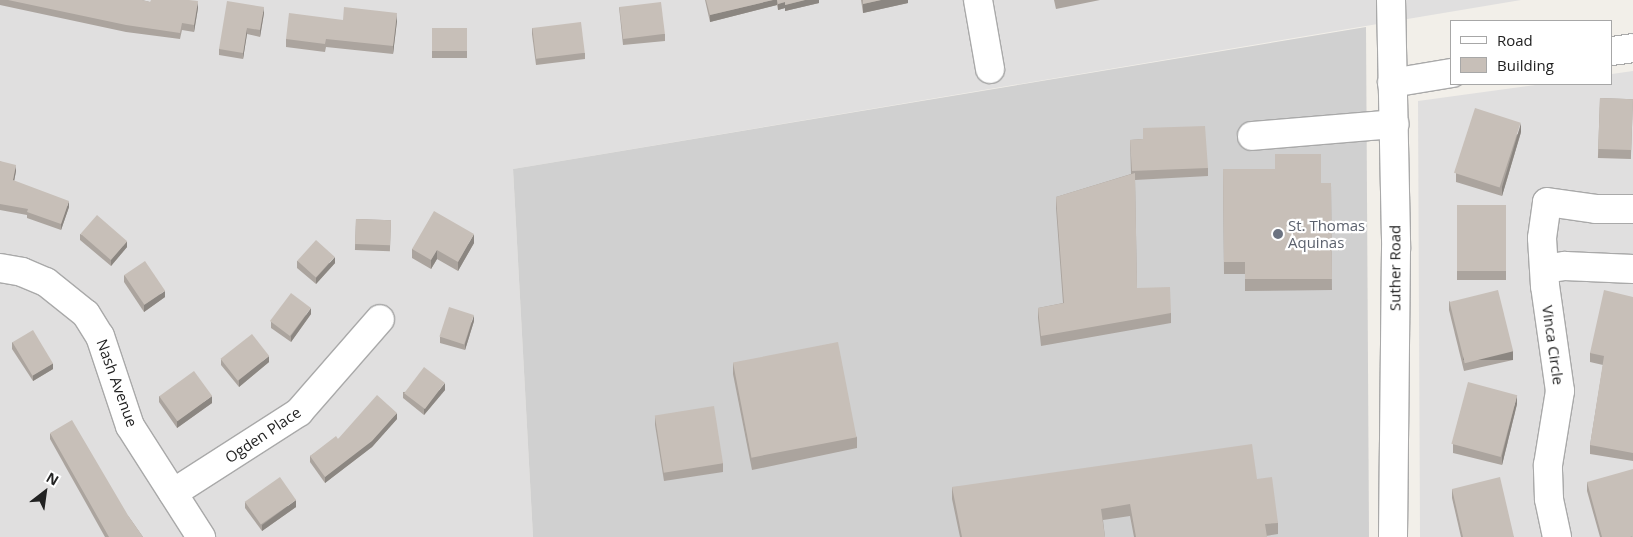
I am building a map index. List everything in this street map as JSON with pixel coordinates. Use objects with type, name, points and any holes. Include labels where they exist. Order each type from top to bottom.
[{"type":"street","points":[[978,0],[990,69]]},
{"type":"street","name":"Suther Road","points":[[1391,0],[1394,124],[1389,335],[1393,537]]},
{"type":"street","points":[[1613,51],[1633,48]]},
{"type":"street","points":[[1392,83],[1450,74]]},
{"type":"street","points":[[1252,136],[1394,124]]},
{"type":"street","name":"Vinca Circle","points":[[1556,537],[1549,500],[1548,465],[1560,391],[1542,238],[1547,202],[1596,209],[1633,209]]},
{"type":"street","points":[[1545,269],[1564,266],[1633,269]]},
{"type":"street","name":"Nash Avenue","points":[[0,268],[22,272],[46,282],[86,314],[100,336],[130,426],[201,537]]},
{"type":"street","name":"Ogden Place","points":[[173,493],[299,412],[380,319]]},
{"type":"shaded area","points":[[0,0],[1521,0],[513,169],[533,537],[0,537]]},
{"type":"shaded area","points":[[1366,27],[1369,537],[533,537],[513,169]]},
{"type":"shaded area","points":[[1633,71],[1633,537],[1420,537],[1418,101],[1536,85],[1613,85],[1613,74]]},
{"type":"building","points":[[8,0],[198,1],[194,25],[182,23],[180,33],[126,25]]},
{"type":"building","points":[[706,0],[773,0],[710,15]]},
{"type":"building","points":[[777,0],[805,0],[785,5],[785,2],[778,4]]},
{"type":"building","points":[[863,0],[881,0],[863,4]]},
{"type":"building","points":[[227,1],[264,7],[260,30],[247,28],[243,53],[219,49]]},
{"type":"building","points":[[661,2],[665,34],[623,39],[619,7]]},
{"type":"building","points":[[344,7],[397,13],[393,46],[326,39],[325,44],[286,39],[289,13],[343,20]]},
{"type":"building","points":[[581,22],[585,53],[536,59],[532,28]]},
{"type":"building","points":[[432,28],[467,28],[467,51],[432,51]]},
{"type":"building","points":[[1600,98],[1633,99],[1631,150],[1598,149]]},
{"type":"building","points":[[1475,108],[1521,123],[1500,188],[1454,173]]},
{"type":"building","points":[[1205,126],[1208,168],[1132,171],[1130,140],[1143,139],[1143,128]]},
{"type":"building","name":"St. Thomas Aquinas","points":[[1275,154],[1321,154],[1321,183],[1331,183],[1332,279],[1245,279],[1245,262],[1224,262],[1223,169],[1275,169]]},
{"type":"building","points":[[0,161],[16,165],[13,180],[69,201],[61,224],[27,212],[28,209],[0,204]]},
{"type":"building","points":[[1135,173],[1137,288],[1170,287],[1171,313],[1041,336],[1038,308],[1064,303],[1056,197]]},
{"type":"building","points":[[1457,205],[1506,205],[1506,271],[1457,271]]},
{"type":"building","points":[[434,211],[474,234],[458,262],[437,250],[431,260],[412,249]]},
{"type":"building","points":[[97,215],[127,241],[111,260],[81,234]]},
{"type":"building","points":[[356,219],[391,220],[390,245],[355,244]]},
{"type":"building","points":[[316,240],[335,257],[316,278],[297,261]]},
{"type":"building","points":[[145,261],[165,291],[144,305],[124,275]]},
{"type":"building","points":[[1498,290],[1513,351],[1465,363],[1449,302]]},
{"type":"building","points":[[1604,290],[1633,297],[1633,453],[1590,445],[1604,356],[1590,353]]},
{"type":"building","points":[[291,293],[311,308],[290,336],[270,321]]},
{"type":"building","points":[[449,307],[474,315],[464,345],[439,336]]},
{"type":"building","points":[[33,330],[53,363],[33,376],[12,342]]},
{"type":"building","points":[[252,334],[269,356],[238,381],[220,359]]},
{"type":"building","points":[[838,342],[857,437],[751,458],[733,362]]},
{"type":"building","points":[[424,367],[445,383],[425,409],[404,393]]},
{"type":"building","points":[[194,371],[212,396],[177,421],[159,396]]},
{"type":"building","points":[[1468,382],[1517,395],[1501,457],[1451,444]]},
{"type":"building","points":[[377,395],[397,413],[372,441],[325,477],[310,456],[336,436],[338,439]]},
{"type":"building","points":[[714,406],[723,463],[664,473],[655,415]]},
{"type":"building","points":[[72,420],[129,517],[143,537],[109,537],[50,433]]},
{"type":"building","points":[[1252,444],[1257,479],[1272,477],[1278,523],[1265,524],[1267,537],[1136,537],[1130,504],[1101,509],[1105,537],[962,537],[952,487]]},
{"type":"building","points":[[1633,469],[1633,536],[1602,537],[1587,482]]},
{"type":"building","points":[[280,477],[296,500],[261,525],[245,502]]},
{"type":"building","points":[[1500,477],[1514,537],[1463,537],[1452,489]]},
{"type":"place","name":"St. Thomas Aquinas","points":[[1278,234]]}]
